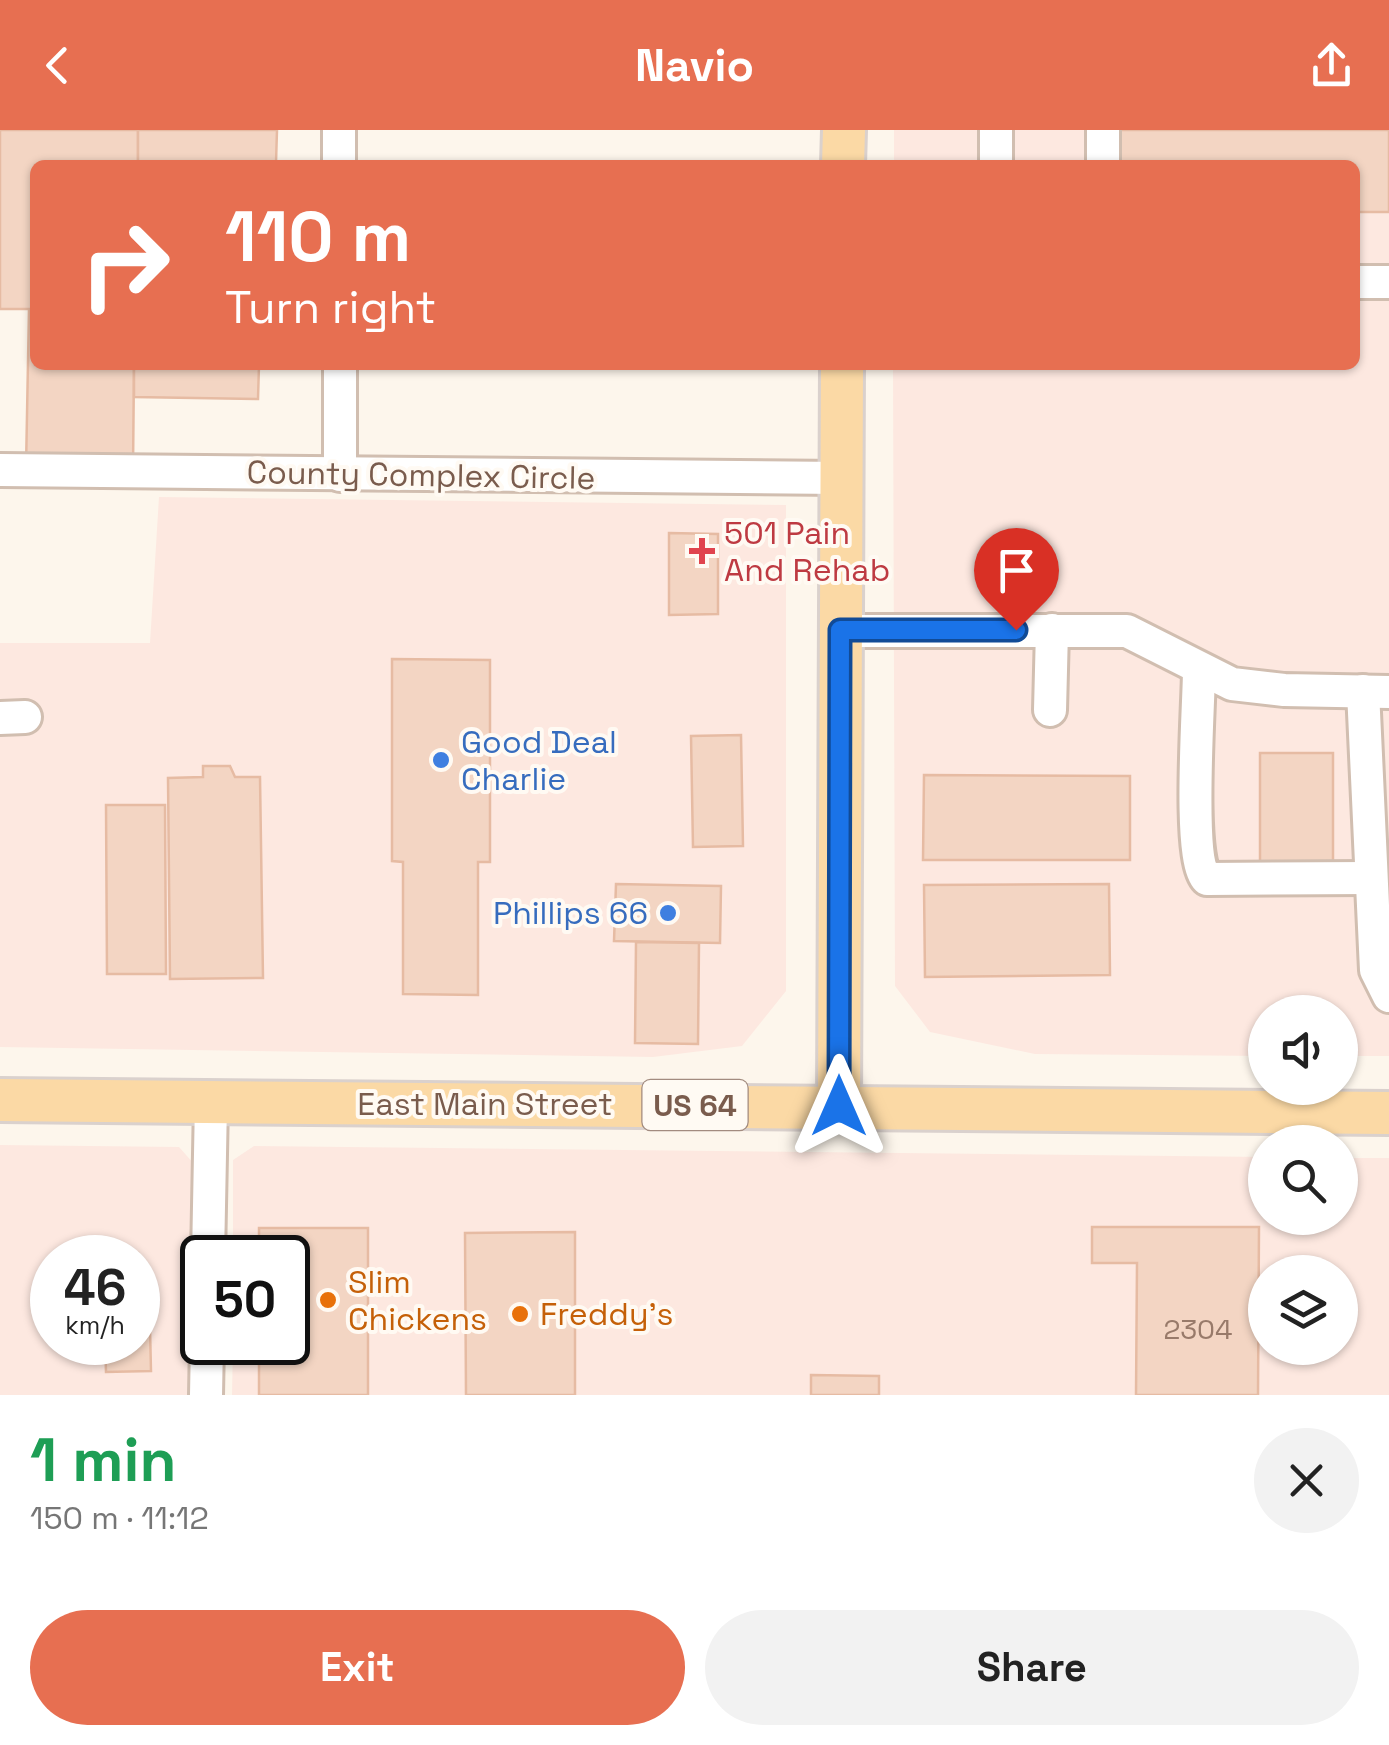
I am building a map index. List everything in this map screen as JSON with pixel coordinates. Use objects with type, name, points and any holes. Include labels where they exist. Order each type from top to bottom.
[{"type":"main road","points":[[843,160],[844,130]]},
{"type":"main road","points":[[839,1106],[842,370]]},
{"type":"main road","name":"East Main Street","points":[[0,1100],[1389,1113]]},
{"type":"street","points":[[339,130],[339,160]]},
{"type":"street","points":[[996,130],[996,160]]},
{"type":"street","points":[[1103,130],[1103,160]]},
{"type":"street","points":[[1360,282],[1389,282]]},
{"type":"street","points":[[340,370],[340,475]]},
{"type":"street","name":"County Complex Circle","points":[[0,470],[842,478]]},
{"type":"street","points":[[840,630],[1127,631],[1232,684],[1376,692],[1370,878],[1376,970],[1389,996]]},
{"type":"street","points":[[1050,710],[1052,630]]},
{"type":"street","points":[[1200,670],[1196,844],[1201,873],[1207,879],[1233,881],[1370,878]]},
{"type":"street","points":[[208,1235],[210,1102]]},
{"type":"street","points":[[206,1395],[207,1365]]},
{"type":"shaded area","points":[[894,130],[1389,130],[1389,1056],[1358,1056],[1358,995],[1248,995],[1248,1056],[1035,1054],[930,1032],[895,986],[893,370],[1360,370],[1360,160],[894,160]]},
{"type":"shaded area","points":[[159,497],[786,505],[786,991],[742,1046],[653,1057],[0,1047],[0,643],[150,643]]},
{"type":"shaded area","points":[[0,1145],[179,1147],[194,1164],[193,1235],[180,1235],[180,1365],[192,1365],[192,1395],[0,1395]]},
{"type":"shaded area","points":[[254,1146],[1248,1157],[1248,1235],[1358,1235],[1358,1158],[1389,1158],[1389,1395],[232,1395],[233,1365],[310,1365],[310,1235],[233,1235],[233,1160]]},
{"type":"building","points":[[0,130],[138,130],[138,160],[30,160],[30,370],[134,370],[133,470],[26,468],[29,309],[0,309]]},
{"type":"building","points":[[138,130],[277,130],[276,160],[138,160]]},
{"type":"building","points":[[1118,130],[1389,130],[1389,212],[1360,212],[1360,160],[1118,160]]},
{"type":"building","points":[[134,370],[259,370],[258,399],[134,397]]},
{"type":"building","points":[[669,533],[718,534],[718,614],[669,615]]},
{"type":"building","name":"Good Deal Charlie","points":[[392,659],[490,660],[490,862],[478,862],[478,995],[403,994],[403,862],[392,861]]},
{"type":"building","points":[[741,735],[743,846],[693,847],[691,736]]},
{"type":"building","points":[[1260,753],[1333,753],[1333,872],[1260,872]]},
{"type":"building","points":[[203,766],[230,766],[235,777],[260,777],[263,978],[170,979],[168,778],[203,777]]},
{"type":"building","points":[[924,775],[1130,776],[1130,860],[923,860]]},
{"type":"building","points":[[106,805],[165,805],[166,974],[107,974]]},
{"type":"building","name":"Phillips 66","points":[[616,884],[721,886],[720,943],[614,941]]},
{"type":"building","points":[[1109,884],[1110,975],[925,977],[924,885]]},
{"type":"building","name":"Phillips 66","points":[[636,942],[699,943],[698,1044],[635,1043]]},
{"type":"building","points":[[1092,1227],[1248,1227],[1248,1235],[1259,1235],[1259,1255],[1248,1255],[1248,1365],[1258,1365],[1258,1395],[1136,1395],[1137,1263],[1092,1263]]},
{"type":"building","name":"Slim Chickens","points":[[259,1228],[368,1228],[368,1395],[259,1395],[259,1365],[310,1365],[310,1235],[259,1235]]},
{"type":"building","name":"Freddy's","points":[[575,1232],[575,1395],[466,1395],[465,1233]]},
{"type":"building","points":[[106,1365],[151,1365],[151,1371],[106,1372]]},
{"type":"building","points":[[811,1375],[879,1376],[879,1395],[811,1395]]},
{"type":"place","name":"501 Pain And Rehab","points":[[702,551]]},
{"type":"place","name":"Good Deal Charlie","points":[[441,760]]},
{"type":"place","name":"Phillips 66","points":[[668,913]]},
{"type":"place","name":"Slim Chickens","points":[[328,1300]]},
{"type":"place","name":"Freddy's","points":[[520,1314]]},
{"type":"route","points":[[839,1106],[840,630],[1016,630]]}]
